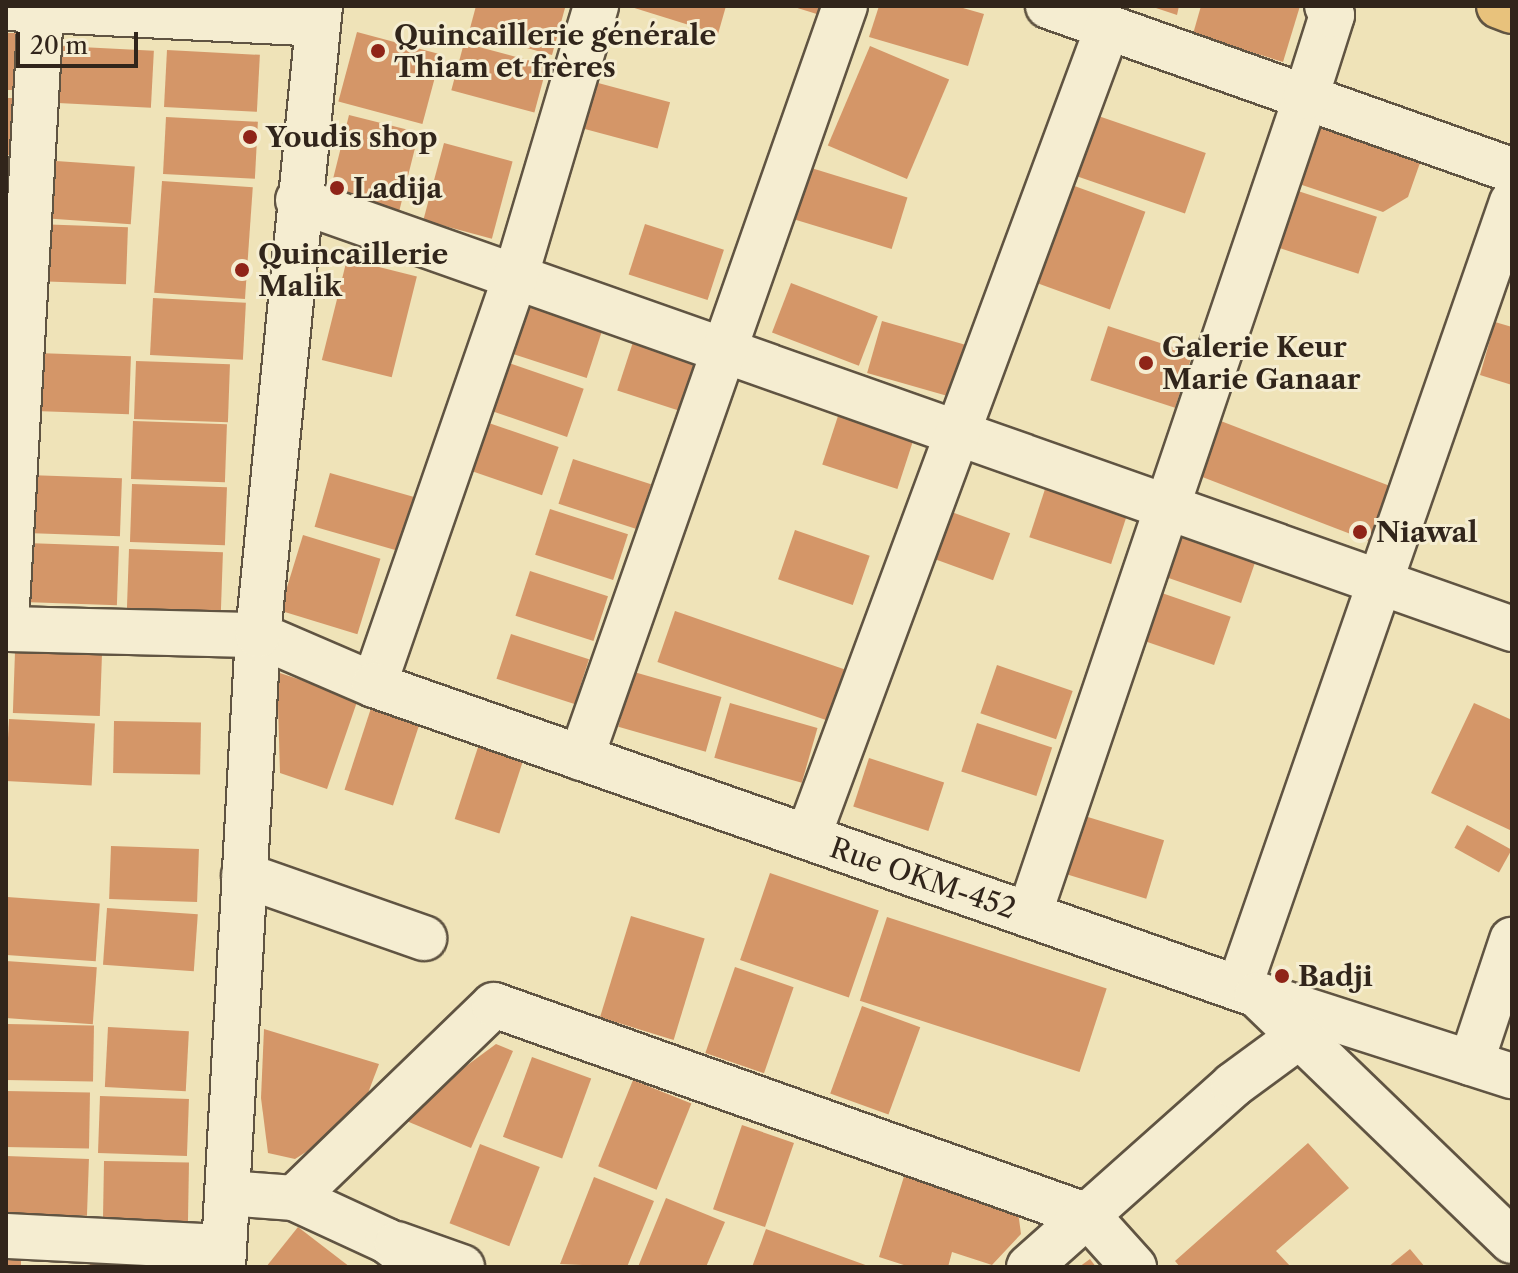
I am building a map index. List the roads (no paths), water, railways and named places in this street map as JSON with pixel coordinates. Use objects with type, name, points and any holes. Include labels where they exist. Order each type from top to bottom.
[{"type":"highway","points":[[1499,6],[1512,11]]},
{"type":"street","points":[[374,685],[515,278],[596,6]]},
{"type":"street","points":[[581,758],[845,6]]},
{"type":"street","points":[[1048,6],[1512,170]]},
{"type":"street","points":[[1029,915],[1306,97],[1332,15],[1327,6]]},
{"type":"street","points":[[6,623],[23,9],[319,15],[298,200],[258,635],[223,1257],[6,1236]]},
{"type":"street","points":[[808,837],[1107,29]]},
{"type":"street","points":[[298,200],[1512,629]]},
{"type":"street","points":[[1512,202],[1380,582],[1248,991],[1512,1076]]},
{"type":"street","points":[[6,629],[258,635]]},
{"type":"street","name":"Rue OKM-452","points":[[258,635],[374,685],[1248,991],[1512,1241]]},
{"type":"street","points":[[244,875],[424,938]]},
{"type":"street","points":[[1471,1063],[1512,940]]},
{"type":"street","points":[[294,1198],[494,1005],[1088,1216],[1134,1267]]},
{"type":"street","points":[[1029,1267],[1233,1085],[1297,1038]]},
{"type":"street","points":[[227,1193],[294,1198],[387,1241],[462,1267]]},
{"type":"street","points":[[387,1241],[421,1267]]},
{"type":"place","name":"Quincaillerie générale Thiam et frères","points":[[378,51]]},
{"type":"place","name":"Youdis shop","points":[[250,137]]},
{"type":"place","name":"Ladija","points":[[337,188]]},
{"type":"place","name":"Quincaillerie Malik","points":[[242,270]]},
{"type":"place","name":"Galerie Keur Marie Ganaar","points":[[1146,363]]},
{"type":"place","name":"Niawal","points":[[1360,532]]},
{"type":"place","name":"Badji","points":[[1282,976]]}]
